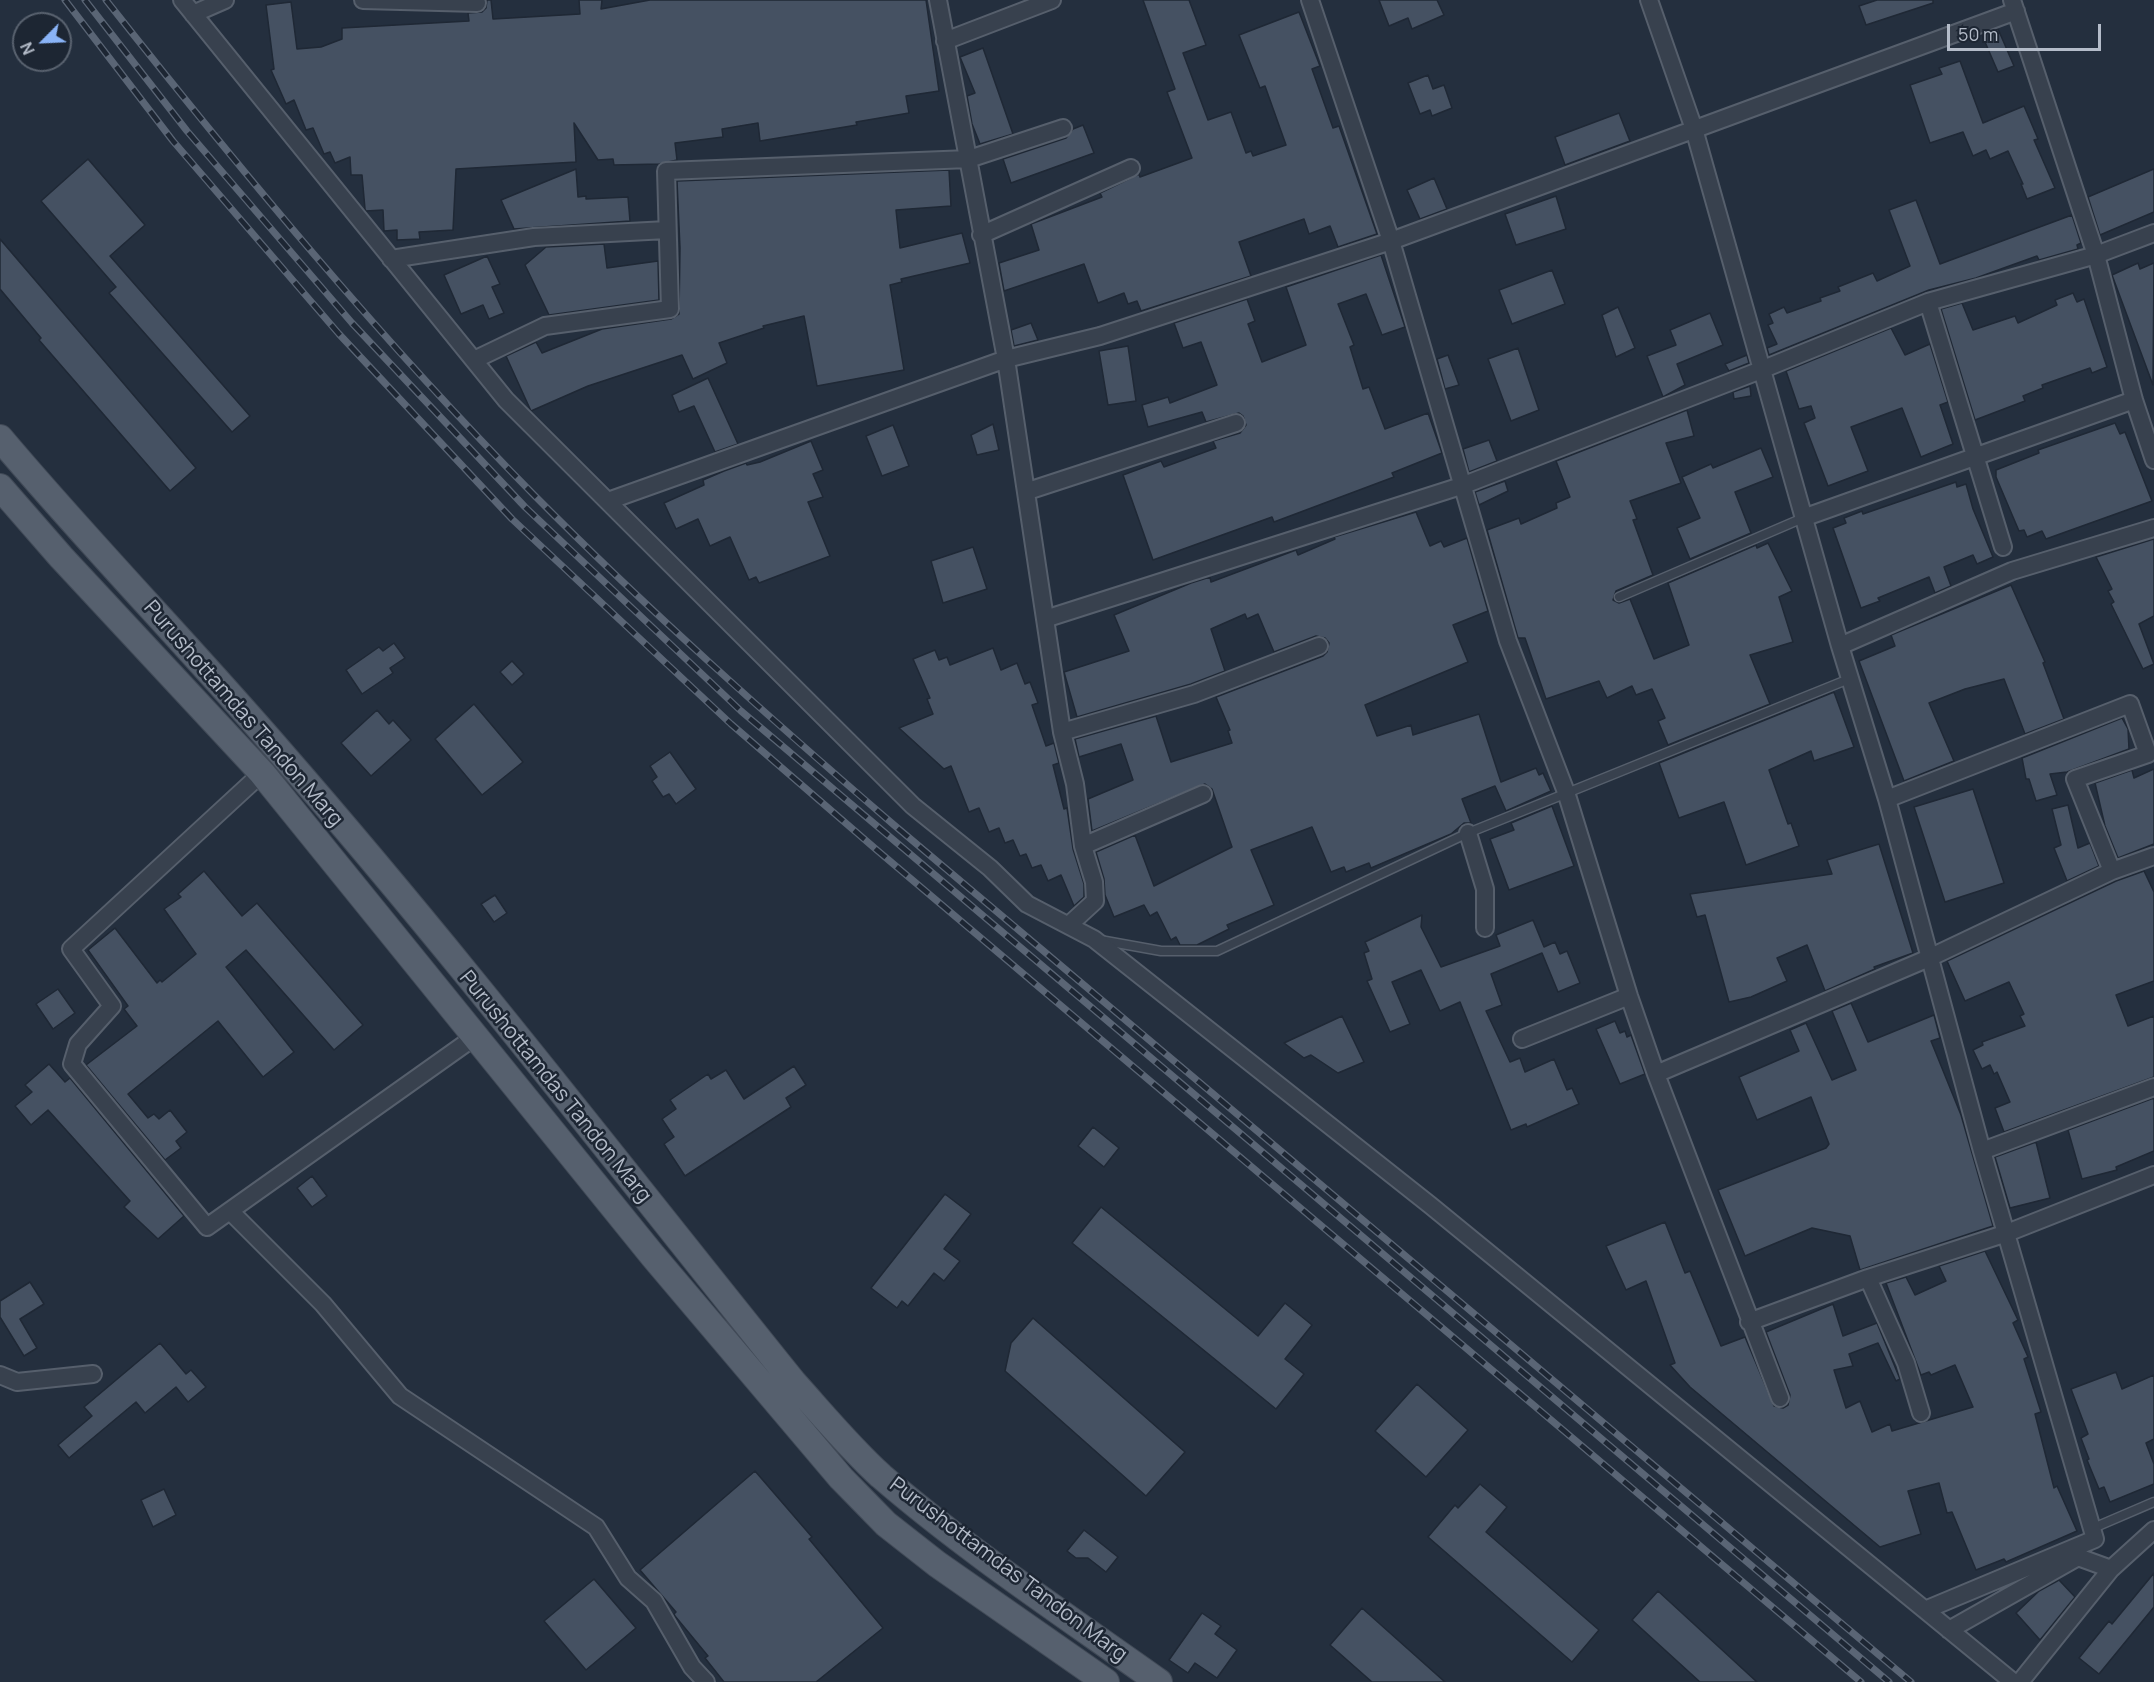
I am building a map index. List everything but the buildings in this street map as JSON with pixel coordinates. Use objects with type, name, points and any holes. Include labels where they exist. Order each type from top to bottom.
[{"type":"main road","name":"Purushottamdas Tandon Marg","points":[[0,438],[59,508],[281,752],[449,955],[794,1383],[837,1431],[879,1474],[924,1511],[993,1564],[1159,1682]]},
{"type":"main road","points":[[0,487],[61,558],[262,773],[728,1348],[841,1478],[886,1524],[937,1564],[1106,1682]]},
{"type":"street","points":[[182,0],[506,400],[913,806],[990,868],[1027,904],[1047,916],[1070,924],[1094,939],[1439,1212],[2013,1682]]},
{"type":"street","points":[[193,14],[225,0]]},
{"type":"street","points":[[363,0],[477,3]]},
{"type":"street","points":[[938,0],[1006,359],[1028,491],[1062,732],[1075,784],[1083,846],[1094,882],[1095,901],[1070,924]]},
{"type":"street","points":[[945,40],[1052,0]]},
{"type":"street","points":[[1310,0],[1391,241],[1508,641],[1566,792],[1629,996],[1656,1074],[1780,1398]]},
{"type":"street","points":[[1649,0],[1694,129],[1849,679],[1887,799],[1983,1151],[2095,1539],[1925,1610]]},
{"type":"street","points":[[608,501],[1006,359],[1100,336],[1391,241],[1694,129],[2014,5],[2096,255],[2134,400],[2154,460]]},
{"type":"street","points":[[474,360],[545,326],[670,309],[666,171],[969,159],[1063,128]]},
{"type":"street","points":[[981,235],[1131,168]]},
{"type":"street","points":[[391,259],[534,237],[667,230]]},
{"type":"street","points":[[1045,619],[1464,485],[1761,370],[1928,302],[2096,255],[2154,233]]},
{"type":"street","points":[[1928,302],[2003,548]]},
{"type":"street","points":[[1803,518],[2134,400]]},
{"type":"street","points":[[1028,491],[1236,423]]},
{"type":"street","points":[[1840,646],[2012,571],[2154,528]]},
{"type":"street","points":[[1062,732],[1194,694],[1320,646]]},
{"type":"street","points":[[1887,799],[2130,704],[2148,754],[2075,779],[2112,870]]},
{"type":"street","points":[[262,773],[71,949],[112,1006],[78,1044],[72,1064],[207,1227],[476,1036]]},
{"type":"street","points":[[1083,846],[1203,794]]},
{"type":"street","points":[[1468,833],[1485,889],[1485,928]]},
{"type":"street","points":[[1656,1074],[1929,958],[2112,870],[2154,856]]},
{"type":"street","points":[[1522,1039],[1629,996]]},
{"type":"street","points":[[1983,1151],[2154,1087]]},
{"type":"street","points":[[1749,1322],[1868,1278],[2007,1233],[2154,1174]]},
{"type":"street","points":[[231,1212],[323,1304],[400,1396],[596,1527],[628,1578],[654,1601],[692,1667],[706,1682]]},
{"type":"street","points":[[1868,1278],[1906,1363],[1922,1413]]},
{"type":"street","points":[[0,1375],[18,1382],[93,1374]]},
{"type":"street","points":[[2020,1682],[2111,1569],[2154,1530]]},
{"type":"street","points":[[1949,1630],[2078,1557],[2111,1569]]},
{"type":"lane","points":[[1619,597],[1803,518]]},
{"type":"lane","points":[[1094,939],[1161,951],[1217,951],[1468,833],[1849,679]]},
{"type":"lane","points":[[2091,1529],[2154,1502]]},
{"type":"railway","points":[[65,0],[173,141],[339,334],[512,519],[731,724],[878,851],[1861,1682]]},
{"type":"railway","points":[[85,0],[187,131],[352,323],[525,507],[741,711],[1889,1682]]},
{"type":"railway","points":[[106,0],[260,191],[367,315],[534,495],[666,622],[756,705],[894,825],[1911,1682]]}]
